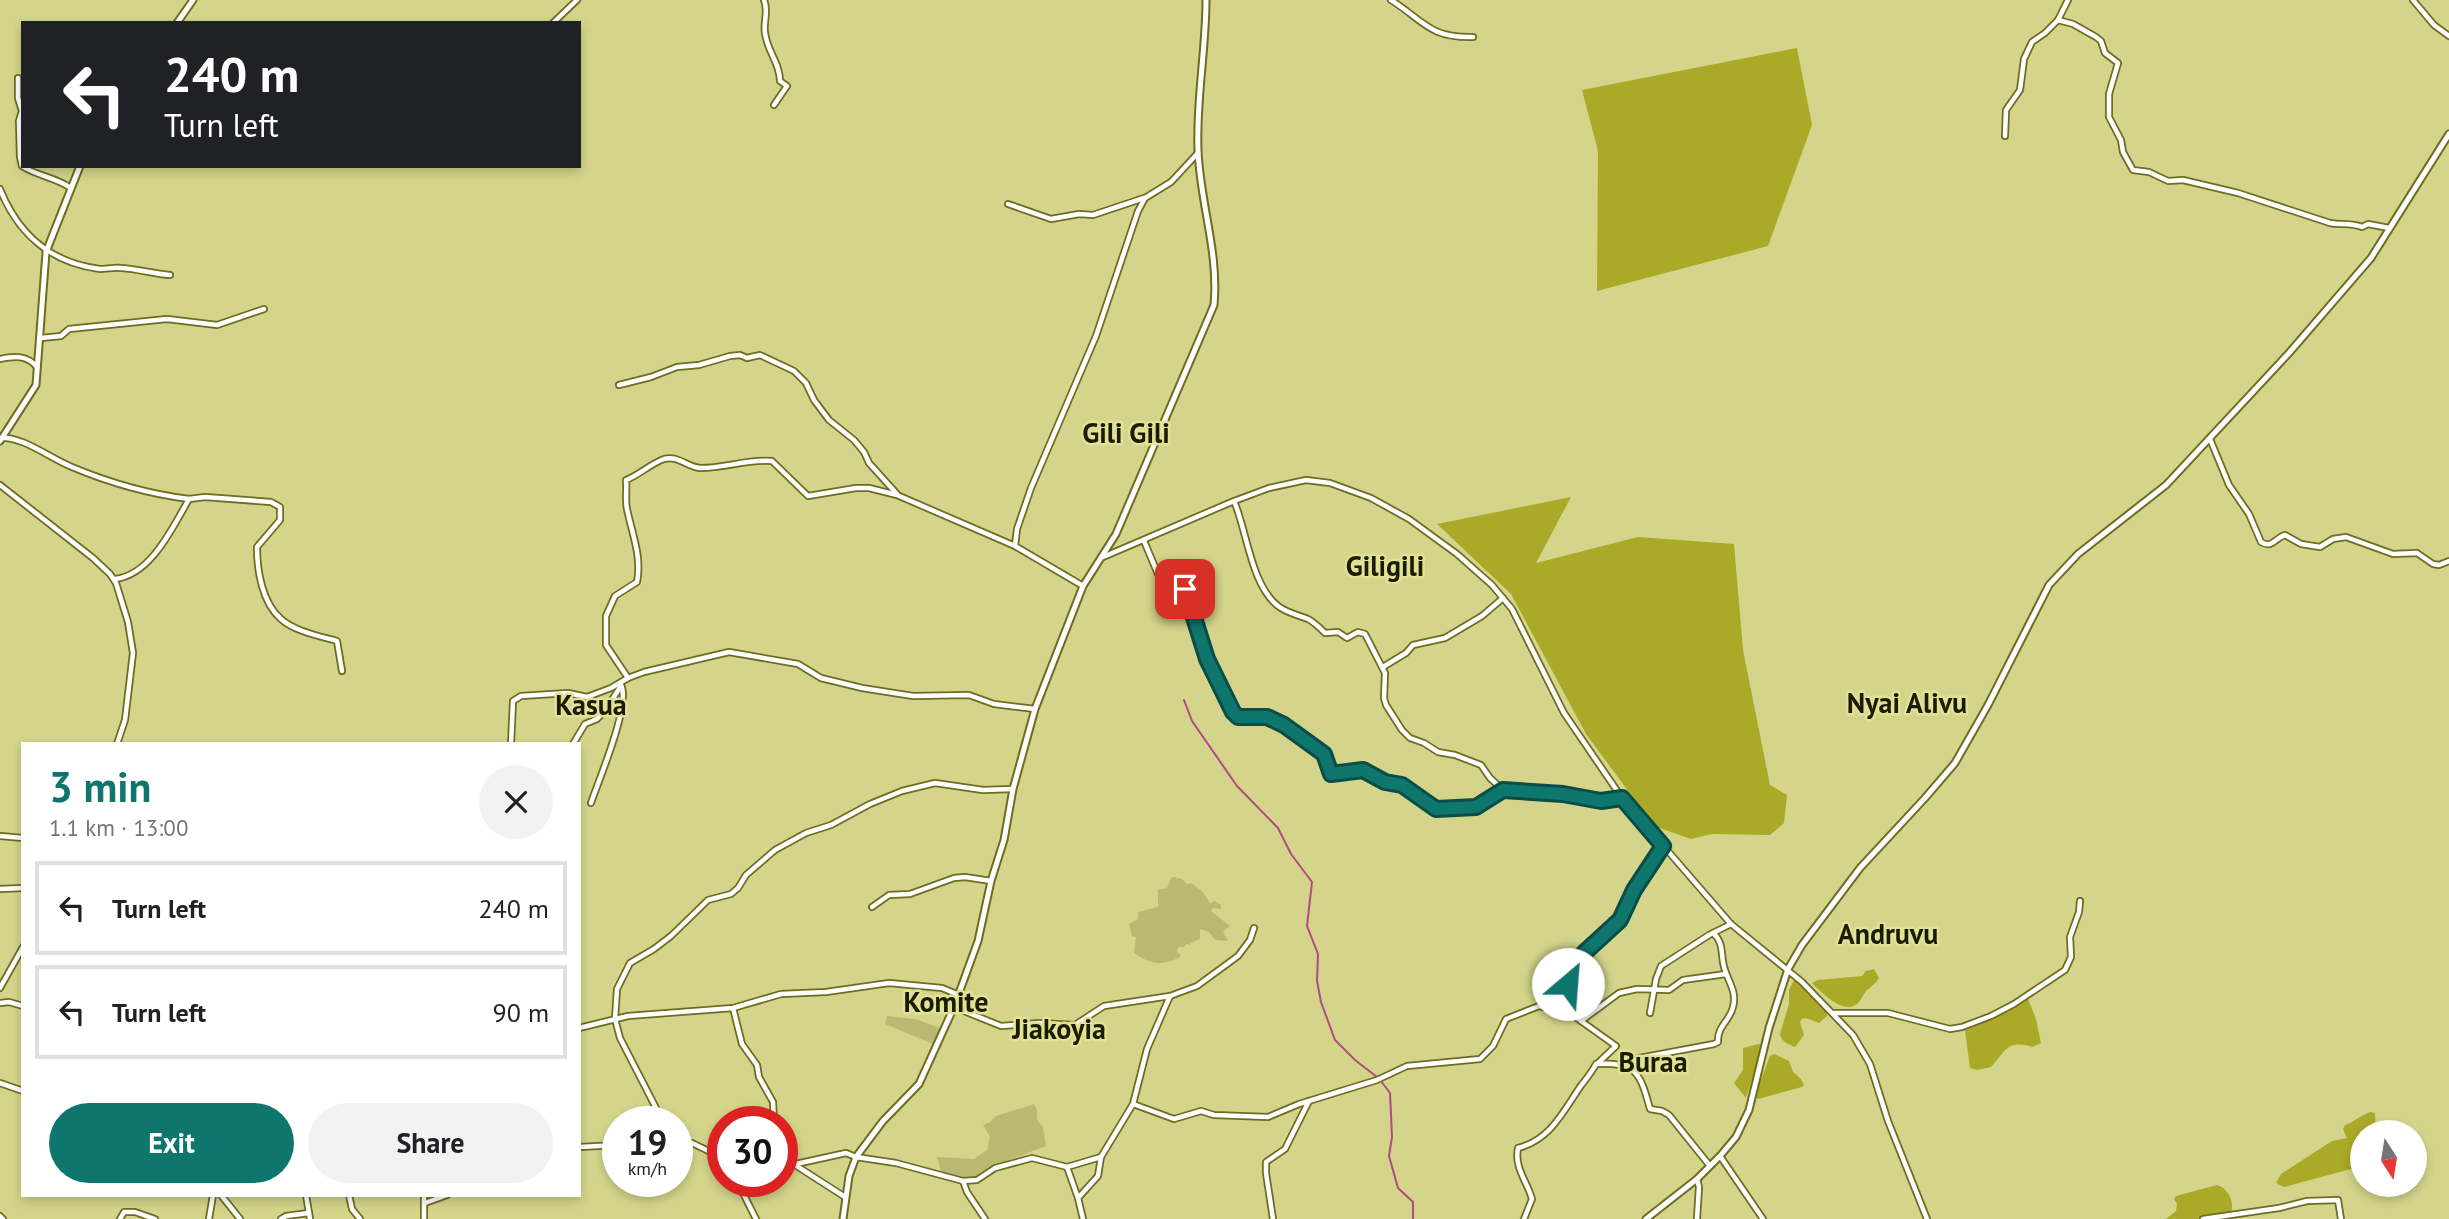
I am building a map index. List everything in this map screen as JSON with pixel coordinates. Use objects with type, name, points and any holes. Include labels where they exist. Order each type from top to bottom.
[{"type":"street","points":[[178,21],[193,0]]},
{"type":"street","points":[[555,21],[577,0]]},
{"type":"street","points":[[764,0],[764,32],[767,45],[777,62],[780,81],[787,86],[774,105]]},
{"type":"street","points":[[843,1219],[849,1176],[856,1157],[883,1121],[919,1084],[959,995],[978,941],[991,881],[1004,841],[1013,789],[1035,709],[1083,586],[1116,534],[1214,305],[1216,269],[1198,153],[1197,125],[1206,0]]},
{"type":"street","points":[[1391,0],[1422,24],[1446,36],[1473,37]]},
{"type":"street","points":[[2005,136],[2006,110],[2020,90],[2024,59],[2032,42],[2058,20],[2067,0]]},
{"type":"street","points":[[2413,0],[2434,25],[2449,36]]},
{"type":"street","points":[[2058,20],[2073,24],[2096,37],[2101,41],[2105,53],[2118,63],[2109,94],[2108,113],[2133,170],[2149,172],[2168,181],[2183,180],[2238,193],[2330,223],[2354,223],[2362,227],[2368,224],[2389,228]]},
{"type":"street","points":[[18,78],[21,108]]},
{"type":"street","points":[[21,114],[21,162]]},
{"type":"street","points":[[1646,1219],[1697,1179],[1736,1136],[1749,1110],[1769,1028],[1788,969],[1802,945],[1860,868],[1955,762],[1988,705],[2044,595],[2059,573],[2099,536],[2166,485],[2371,258],[2449,134]]},
{"type":"street","points":[[1008,204],[1051,219],[1079,214],[1093,215],[1145,198],[1171,182],[1198,153]]},
{"type":"street","points":[[25,168],[57,179],[71,188]]},
{"type":"street","points":[[1,440],[36,387],[46,252],[79,168]]},
{"type":"street","points":[[0,189],[7,207],[22,229],[46,252],[69,262],[98,268],[119,267],[170,275]]},
{"type":"street","points":[[1015,546],[1017,529],[1031,488],[1096,336],[1132,226],[1145,198]]},
{"type":"street","points":[[41,338],[61,336],[69,329],[136,321],[185,320],[221,325],[264,309]]},
{"type":"street","points":[[619,385],[652,377],[677,367],[699,365],[730,356],[740,355],[747,358],[761,355],[794,370],[806,383],[814,401],[830,420],[854,440],[869,463],[897,495]]},
{"type":"street","points":[[0,359],[14,356],[27,359],[38,369]]},
{"type":"street","points":[[1,440],[14,438],[72,467],[136,489],[189,499],[205,497],[271,502],[280,508],[280,520],[257,547],[260,579],[278,617],[295,627],[337,641],[342,671]]},
{"type":"street","points":[[2210,439],[2229,485],[2265,544],[2272,544],[2286,535],[2301,544],[2320,547],[2333,539],[2346,537],[2393,554],[2417,553],[2433,564],[2449,561]]},
{"type":"street","points":[[628,678],[606,645],[606,612],[615,596],[637,582],[639,570],[638,552],[627,510],[626,480],[651,464],[669,458],[701,468],[741,461],[768,460],[776,463],[808,496],[856,488],[897,495],[1015,546],[1083,586]]},
{"type":"street","points":[[1103,557],[1234,501],[1289,482],[1306,480],[1330,483],[1371,498],[1409,519],[1457,554],[1503,598],[1518,621],[1564,713],[1622,798],[1731,924],[1788,969],[1853,1035],[1870,1064],[1888,1121],[1927,1219]]},
{"type":"street","points":[[0,485],[93,558],[115,579],[134,653],[128,704],[118,742]]},
{"type":"street","points":[[115,579],[132,574],[146,562],[162,543],[189,499]]},
{"type":"street","points":[[1234,501],[1258,575],[1272,601],[1284,610],[1311,621],[1325,633],[1338,632],[1347,638],[1359,632],[1365,634],[1382,668],[1386,705],[1410,738],[1443,754],[1455,755],[1481,765],[1493,782],[1503,790],[1563,794],[1601,801],[1622,798]]},
{"type":"street","points":[[1144,541],[1163,586],[1181,584],[1185,589],[1207,659],[1229,706],[1238,717],[1273,719],[1324,754],[1329,773],[1363,770],[1385,782],[1402,785],[1436,809],[1476,807],[1503,790]]},
{"type":"street","points":[[1382,668],[1406,653],[1413,645],[1446,638],[1482,616],[1503,598]]},
{"type":"street","points":[[574,742],[586,724],[604,712],[628,678],[729,652],[798,664],[821,678],[862,688],[913,696],[969,695],[994,705],[1035,709]]},
{"type":"street","points":[[511,742],[512,708],[516,699],[521,696],[568,693],[587,697],[622,684]]},
{"type":"street","points":[[591,803],[620,720],[625,695],[622,684]]},
{"type":"street","points":[[655,1106],[620,1038],[615,1019],[617,989],[630,962],[671,936],[708,900],[731,894],[746,876],[775,850],[870,804],[919,786],[946,784],[984,790],[1013,789]]},
{"type":"street","points":[[0,836],[21,838]]},
{"type":"street","points":[[1569,1012],[1571,1005],[1568,984],[1578,962],[1588,948],[1620,920],[1634,890],[1663,846]]},
{"type":"street","points":[[872,906],[889,895],[910,894],[954,878],[991,881]]},
{"type":"street","points":[[0,889],[21,888]]},
{"type":"street","points":[[1833,1013],[1888,1013],[1951,1029],[1991,1016],[2065,970],[2071,957],[2070,937],[2080,901]]},
{"type":"street","points":[[1650,1013],[1661,966],[1731,924]]},
{"type":"street","points":[[954,1007],[1001,1026],[1048,1023],[1075,1025],[1104,1006],[1170,996],[1197,986],[1228,965],[1247,945],[1254,928]]},
{"type":"street","points":[[1629,1067],[1631,1061],[1640,1057],[1716,1044],[1720,1029],[1730,1018],[1734,1005],[1734,990],[1726,974],[1720,942],[1713,933]]},
{"type":"street","points":[[0,988],[21,951]]},
{"type":"street","points":[[1581,1021],[1619,993],[1633,990],[1669,990],[1683,980],[1726,974]]},
{"type":"street","points":[[581,1028],[645,1013],[733,1008],[781,995],[889,983],[942,988],[959,995]]},
{"type":"street","points":[[1078,1198],[1098,1176],[1101,1157],[1133,1104],[1147,1049],[1170,996]]},
{"type":"street","points":[[0,1003],[21,1005]]},
{"type":"street","points":[[1133,1104],[1174,1119],[1200,1111],[1214,1115],[1268,1117],[1377,1080],[1407,1066],[1480,1059],[1493,1045],[1506,1019],[1539,1006],[1569,1012],[1616,1046],[1597,1064],[1544,1136],[1531,1145],[1518,1148],[1520,1174],[1532,1199],[1524,1219]]},
{"type":"street","points":[[733,1008],[742,1044],[757,1065],[759,1077],[773,1106]]},
{"type":"street","points":[[1597,1064],[1620,1063],[1629,1067],[1642,1083],[1650,1108],[1669,1115],[1710,1167]]},
{"type":"street","points":[[0,1083],[21,1090]]},
{"type":"street","points":[[1273,1219],[1266,1162],[1285,1149],[1309,1101]]},
{"type":"street","points":[[581,1147],[602,1146]]},
{"type":"street","points":[[798,1162],[846,1153],[963,1181],[977,1180],[995,1168],[1032,1158],[1067,1167],[1101,1157]]},
{"type":"street","points":[[1720,1156],[1763,1219]]},
{"type":"street","points":[[798,1167],[845,1198]]},
{"type":"street","points":[[1067,1167],[1083,1219]]},
{"type":"street","points":[[1697,1179],[1697,1219]]},
{"type":"street","points":[[963,1181],[985,1219]]},
{"type":"street","points":[[209,1219],[214,1197]]},
{"type":"street","points":[[223,1197],[240,1219]]},
{"type":"street","points":[[281,1219],[286,1216],[310,1216],[306,1197]]},
{"type":"street","points":[[349,1197],[352,1209],[360,1219]]},
{"type":"street","points":[[424,1197],[424,1219]]},
{"type":"street","points":[[425,1203],[442,1197]]},
{"type":"street","points":[[746,1197],[756,1219]]},
{"type":"street","points":[[2203,1219],[2307,1201],[2338,1200],[2341,1219]]},
{"type":"street","points":[[120,1219],[124,1212],[135,1212],[155,1219]]},
{"type":"shaded area","points":[[1797,48],[1812,125],[1768,246],[1597,291],[1598,151],[1582,90]]},
{"type":"shaded area","points":[[1571,497],[1536,563],[1638,537],[1734,544],[1743,650],[1770,785],[1787,795],[1784,823],[1770,835],[1712,834],[1691,839],[1654,826],[1586,734],[1511,594],[1437,524]]},
{"type":"shaded area","points":[[1174,877],[1187,884],[1191,883],[1202,891],[1210,903],[1215,901],[1221,905],[1221,909],[1213,908],[1211,911],[1230,926],[1223,931],[1228,941],[1215,940],[1209,932],[1200,929],[1200,939],[1190,945],[1178,947],[1180,957],[1162,963],[1151,962],[1134,953],[1136,937],[1132,936],[1129,924],[1138,919],[1138,912],[1158,907],[1158,890],[1167,888]]},
{"type":"shaded area","points":[[1874,969],[1879,978],[1858,1003],[1851,1007],[1839,1005],[1812,983],[1818,980],[1862,976],[1866,971]]},
{"type":"shaded area","points":[[1797,979],[1827,1012],[1827,1016],[1819,1023],[1802,1019],[1800,1022],[1804,1035],[1795,1047],[1784,1041],[1780,1034],[1789,1004],[1789,990]]},
{"type":"shaded area","points":[[2028,999],[2041,1043],[2032,1047],[2012,1046],[2007,1048],[1991,1067],[1977,1070],[1970,1068],[1965,1030],[2007,1012]]},
{"type":"shaded area","points":[[887,1016],[915,1019],[940,1028],[933,1044],[885,1024]]},
{"type":"shaded area","points":[[1763,1045],[1746,1098],[1734,1083],[1743,1070],[1743,1048]]},
{"type":"shaded area","points":[[1774,1054],[1789,1061],[1793,1072],[1804,1085],[1758,1099],[1755,1096],[1770,1056]]},
{"type":"shaded area","points":[[1034,1104],[1037,1120],[1043,1127],[1046,1146],[987,1168],[985,1175],[980,1177],[963,1179],[941,1171],[937,1157],[974,1159],[987,1150],[990,1137],[983,1125],[996,1116]]},
{"type":"shaded area","points":[[2375,1113],[2375,1120],[2355,1120]]},
{"type":"shaded area","points":[[2350,1123],[2350,1169],[2284,1187],[2276,1183],[2281,1174],[2332,1141],[2347,1138],[2343,1129]]},
{"type":"shaded area","points":[[2217,1185],[2230,1196],[2231,1213],[2209,1219],[2166,1219],[2176,1211],[2176,1196]]},
{"type":"waterway","points":[[1184,700],[1192,721],[1237,786],[1278,828],[1291,854],[1312,882],[1307,926],[1318,954],[1317,981],[1321,1002],[1335,1040],[1377,1077]]},
{"type":"waterway","points":[[1381,1081],[1390,1093],[1392,1137],[1389,1156],[1398,1188],[1413,1202],[1413,1219]]},
{"type":"district","name":"Gili Gili","points":[[1126,432]]},
{"type":"district","name":"Giligili","points":[[1385,565]]},
{"type":"district","name":"Nyai Alivu","points":[[1907,702]]},
{"type":"district","name":"Kasua","points":[[591,704]]},
{"type":"district","name":"Andruvu","points":[[1888,933]]},
{"type":"district","name":"Komite","points":[[946,1001]]},
{"type":"district","name":"Jiakoyia","points":[[1059,1028]]},
{"type":"district","name":"Buraa","points":[[1653,1061]]},
{"type":"route","points":[[1185,589],[1207,659],[1233,712],[1238,717],[1267,717],[1284,725],[1324,754],[1331,774],[1363,770],[1385,782],[1402,785],[1436,809],[1476,807],[1503,790],[1563,794],[1601,801],[1622,798],[1663,846],[1634,890],[1620,920],[1588,948],[1568,984]]}]
